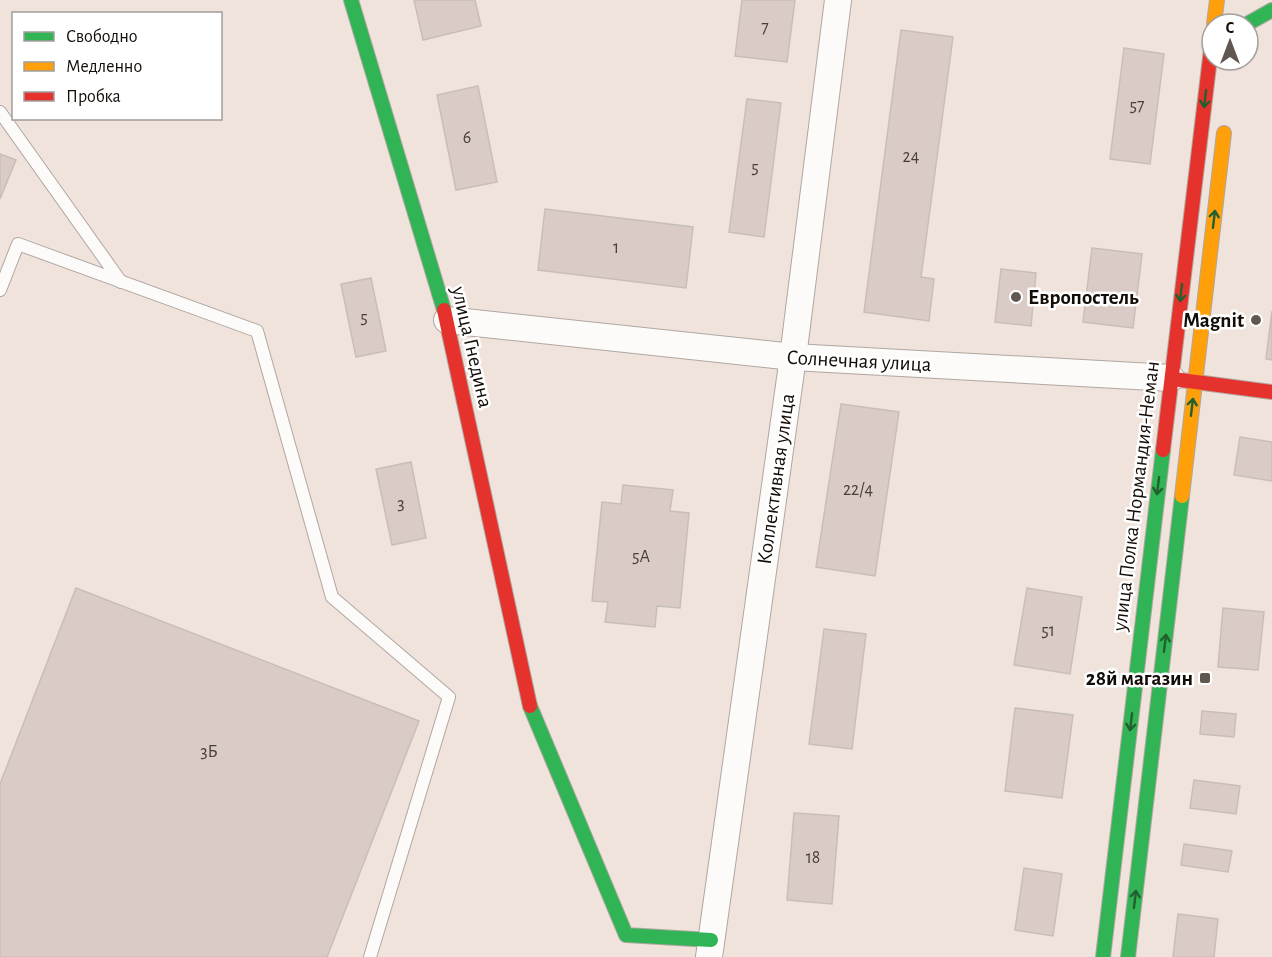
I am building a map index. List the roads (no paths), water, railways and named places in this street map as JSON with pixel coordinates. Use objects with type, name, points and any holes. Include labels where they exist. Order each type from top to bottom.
[{"type":"main road","name":"улица Гнедина","points":[[351,0],[447,320],[531,709],[626,935],[710,948]]},
{"type":"main road","name":"улица Полка Нормандия-Неман","points":[[1128,957],[1183,380],[1209,72]]},
{"type":"main road","name":"улица Полка Нормандия-Неман","points":[[1103,957],[1183,380],[1225,120]]},
{"type":"main road","name":"Солнечная улица","points":[[1183,380],[1272,392]]},
{"type":"street","name":"Коллективная улица","points":[[710,948],[793,357],[838,0]]},
{"type":"street","name":"Солнечная улица","points":[[447,320],[793,357],[1183,380]]},
{"type":"lane","points":[[0,112],[121,282]]},
{"type":"lane","points":[[0,290],[18,244],[257,331],[332,597],[449,697],[370,957]]},
{"type":"place","name":"Европостель","points":[[1016,297]]},
{"type":"place","name":"Magnit","points":[[1256,320]]},
{"type":"place","name":"28й магазин","points":[[1205,678]]}]
